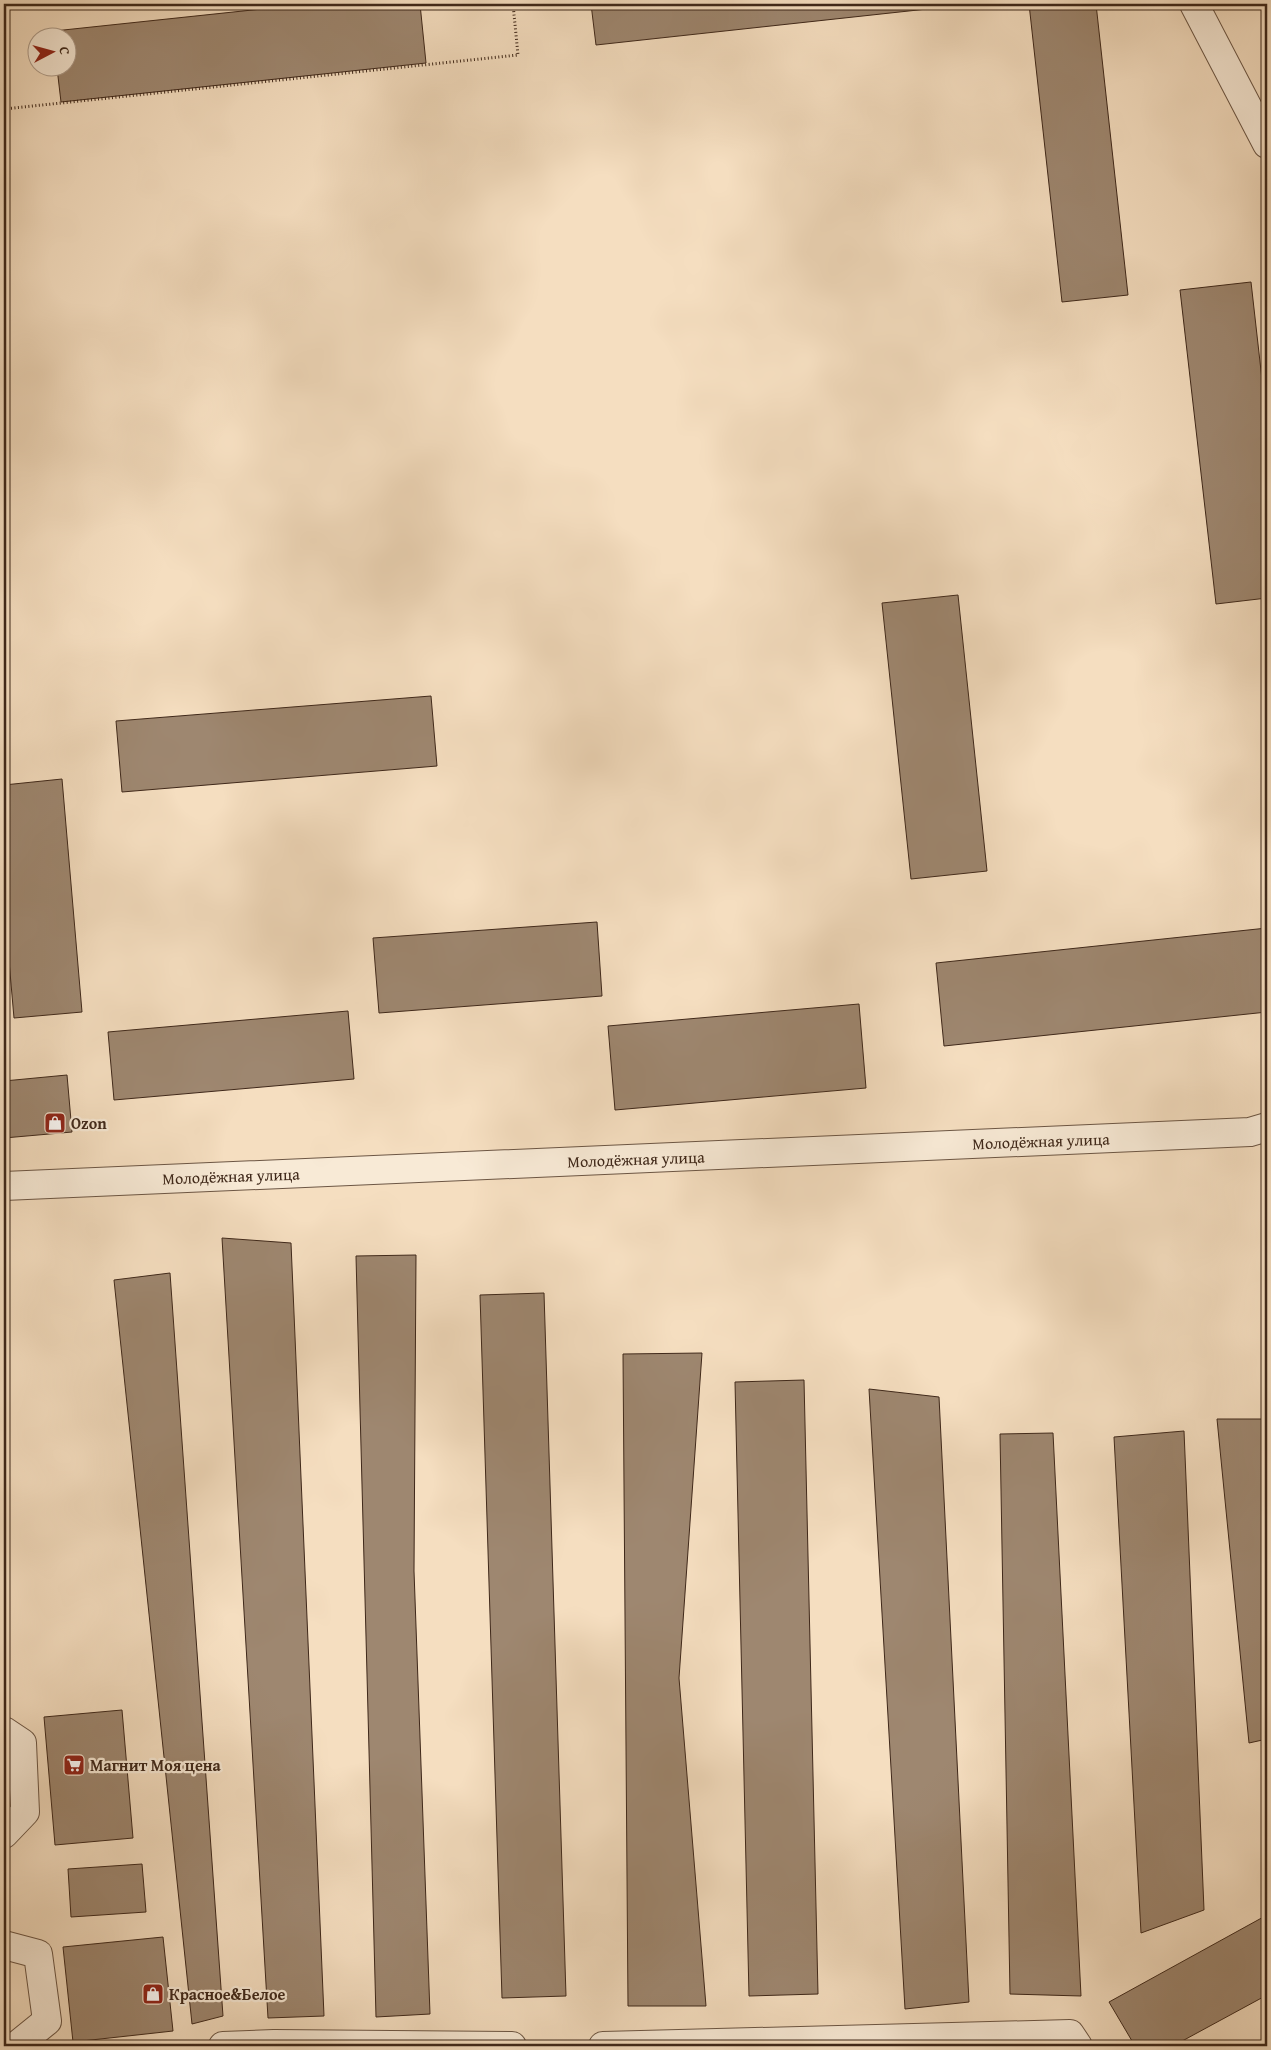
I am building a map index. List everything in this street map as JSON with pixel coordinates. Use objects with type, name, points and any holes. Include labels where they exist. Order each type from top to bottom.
[{"type":"street","points":[[1197,4],[1267,144]]},
{"type":"street","name":"Молодёжная улица","points":[[4,1186],[1250,1132],[1267,1127]]},
{"type":"street","points":[[4,1731],[22,1743],[25,1812],[4,1834]]},
{"type":"street","points":[[4,1945],[38,1954],[47,2021],[16,2046]]},
{"type":"street","points":[[603,2046],[1070,2034],[1078,2046]]},
{"type":"street","points":[[223,2046],[274,2044],[512,2046]]},
{"type":"path","points":[[4,109],[518,55],[513,4]]},
{"type":"building","points":[[309,4],[420,4],[426,63],[61,102],[58,78],[78,78],[78,28]]},
{"type":"building","points":[[591,4],[973,4],[596,45]]},
{"type":"building","points":[[1029,4],[1096,4],[1128,295],[1062,302]]},
{"type":"building","points":[[1251,282],[1267,424],[1267,598],[1216,604],[1180,290]]},
{"type":"building","points":[[958,595],[987,871],[911,879],[882,603]]},
{"type":"building","points":[[431,696],[437,766],[122,792],[116,721]]},
{"type":"building","points":[[62,779],[82,1012],[14,1018],[4,904],[4,785]]},
{"type":"building","points":[[597,922],[602,996],[379,1013],[373,938]]},
{"type":"building","points":[[1267,928],[1267,1012],[944,1046],[936,963]]},
{"type":"building","points":[[859,1004],[866,1088],[615,1110],[608,1026]]},
{"type":"building","points":[[348,1011],[354,1079],[114,1100],[108,1032]]},
{"type":"building","points":[[67,1075],[72,1132],[4,1138],[4,1081]]},
{"type":"building","points":[[222,1238],[291,1243],[324,2016],[268,2018]]},
{"type":"building","points":[[416,1255],[414,1571],[430,2014],[376,2017],[356,1256]]},
{"type":"building","points":[[170,1273],[223,2016],[192,2024],[114,1280]]},
{"type":"building","points":[[544,1293],[566,1996],[502,1998],[480,1295]]},
{"type":"building","points":[[702,1353],[679,1678],[706,2006],[628,2006],[623,1354]]},
{"type":"building","points":[[804,1380],[818,1994],[749,1996],[735,1382]]},
{"type":"building","points":[[869,1389],[939,1397],[969,2002],[905,2009]]},
{"type":"building","points":[[1217,1419],[1267,1419],[1267,1739],[1249,1743]]},
{"type":"building","points":[[1184,1431],[1204,1910],[1141,1933],[1114,1437]]},
{"type":"building","points":[[1053,1433],[1081,1996],[1010,1994],[1000,1434]]},
{"type":"building","points":[[122,1710],[133,1838],[55,1845],[44,1717]]},
{"type":"building","points":[[142,1864],[146,1912],[71,1917],[68,1869]]},
{"type":"building","points":[[1267,1915],[1267,1995],[1173,2046],[1135,2046],[1109,2002]]},
{"type":"building","points":[[163,1937],[173,2031],[73,2042],[63,1947]]},
{"type":"place","name":"Ozon","points":[[55,1123]]},
{"type":"place","name":"Магнит Моя цена","points":[[74,1765]]},
{"type":"place","name":"Красное&Белое","points":[[153,1994]]}]
